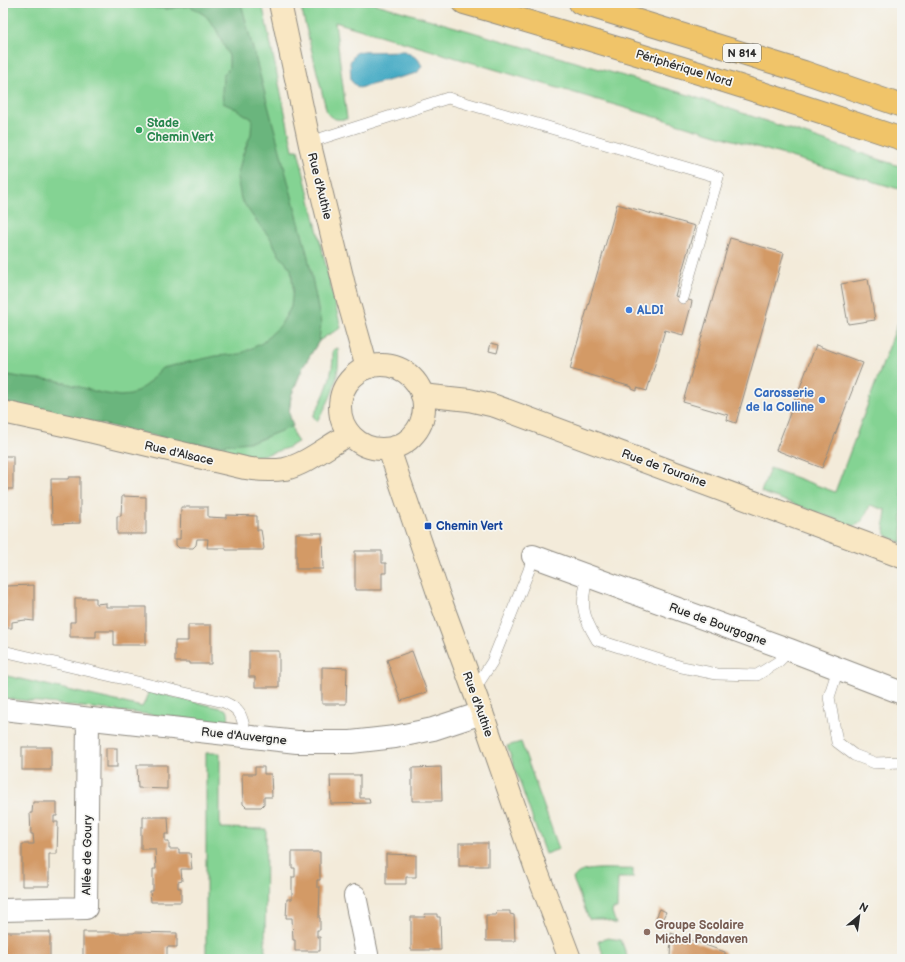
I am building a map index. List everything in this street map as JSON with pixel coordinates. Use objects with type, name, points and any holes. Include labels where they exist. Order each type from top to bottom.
[{"type":"highway","name":"Périphérique Nord","points":[[464,3],[609,45],[784,99],[902,139]]},
{"type":"highway","name":"N 814","points":[[580,3],[783,66],[902,106]]},
{"type":"street","name":"Rue d'Authie","points":[[280,5],[310,142],[346,293],[367,368]]},
{"type":"street","points":[[389,366],[400,370],[417,384],[422,395],[424,406],[418,429],[410,439],[389,449],[377,449],[365,446],[355,440],[347,431],[341,420],[339,407],[341,395],[347,383],[356,374],[367,368],[389,366]]},
{"type":"street","name":"Rue de Touraine","points":[[422,395],[469,400],[495,406],[902,557]]},
{"type":"street","name":"Rue d'Alsace","points":[[3,412],[245,468],[266,470],[286,469],[299,463],[343,438],[347,431]]},
{"type":"street","name":"Rue d'Authie","points":[[389,449],[440,599],[536,869],[570,959]]},
{"type":"street","name":"Rue de Bourgogne","points":[[533,556],[790,650],[902,693]]},
{"type":"street","name":"Rue d'Auvergne","points":[[3,709],[246,735],[297,742],[351,742],[396,736],[433,729],[482,714]]},
{"type":"street","name":"Allée de Goury","points":[[3,910],[86,908],[88,719]]},
{"type":"street","points":[[355,896],[368,959]]},
{"type":"lane","points":[[310,142],[448,98],[718,177],[683,298]]},
{"type":"lane","points":[[473,690],[492,662],[533,556]]},
{"type":"lane","points":[[588,576],[584,592],[583,612],[597,640],[682,668],[717,674],[757,675],[778,662],[790,650]]},
{"type":"lane","points":[[3,651],[224,702],[234,706],[241,714],[246,735]]},
{"type":"lane","points":[[838,669],[829,697],[837,742],[854,755],[875,763],[902,762]]},
{"type":"green space","name":"Stade Chemin Vert","points":[[3,3],[262,3],[293,150],[298,150],[341,328],[319,341],[303,367],[291,396],[289,413],[294,436],[298,442],[287,448],[268,454],[251,457],[224,453],[155,435],[3,402]]},
{"type":"green space","points":[[115,3],[241,3],[308,257],[321,324],[319,341],[303,367],[291,396],[289,413],[293,426],[256,441],[224,445],[190,444],[3,402],[3,374],[25,378],[55,380],[101,393],[120,396],[131,395],[146,385],[162,368],[216,356],[240,354],[262,343],[280,326],[291,307],[293,288],[291,269],[279,255],[271,239],[241,199],[237,177],[243,154],[251,134],[252,119],[223,103],[223,76],[229,68],[229,56],[216,29],[206,16],[190,6],[166,9]]},
{"type":"green space","points":[[300,3],[373,3],[689,95],[902,167],[902,190],[335,22],[347,119],[333,118],[327,113]]},
{"type":"green space","points":[[902,312],[902,543],[887,536],[884,529],[886,510],[870,505],[866,515],[860,523],[854,526],[761,492],[770,468],[835,492]]},
{"type":"green space","points":[[338,348],[339,358],[337,377],[327,404],[317,421],[313,416],[328,384],[332,368],[333,350]]},
{"type":"green space","points":[[3,675],[142,707],[148,696],[148,691],[225,709],[229,715],[225,723],[3,698]]},
{"type":"green space","points":[[521,742],[559,849],[545,854],[507,746]]},
{"type":"green space","points":[[206,753],[220,753],[220,828],[266,829],[265,959],[206,959]]},
{"type":"green space","points":[[633,869],[633,878],[618,878],[617,909],[613,909],[612,912],[616,924],[603,919],[589,919],[573,879],[575,876],[588,870]]},
{"type":"green space","points":[[608,938],[621,940],[628,959],[605,959],[598,941]]},
{"type":"water","points":[[405,51],[418,59],[422,66],[417,73],[359,88],[351,81],[350,62],[356,52]]},
{"type":"building","points":[[617,204],[695,226],[675,296],[692,301],[683,335],[665,330],[647,391],[637,388],[637,391],[632,389],[632,387],[570,369]]},
{"type":"building","points":[[730,238],[784,253],[736,423],[727,420],[728,415],[683,402]]},
{"type":"building","points":[[868,279],[875,320],[848,324],[841,284]]},
{"type":"building","points":[[491,343],[499,345],[497,353],[489,351]]},
{"type":"building","name":"Carosserie de la Colline","points":[[816,345],[863,363],[822,468],[776,450]]},
{"type":"building","points":[[3,456],[13,456],[13,489],[3,489]]},
{"type":"building","points":[[69,477],[80,477],[80,523],[52,524],[51,479],[68,479]]},
{"type":"building","points":[[122,496],[146,497],[146,534],[117,534],[117,516],[121,516]]},
{"type":"building","points":[[181,507],[208,507],[208,517],[226,518],[226,515],[257,516],[257,530],[261,530],[263,550],[226,550],[226,548],[207,548],[208,539],[197,539],[196,545],[193,548],[179,548],[176,545],[176,539],[180,539]]},
{"type":"building","points":[[296,533],[322,533],[323,569],[296,569]]},
{"type":"building","points":[[355,551],[382,551],[382,563],[386,563],[386,573],[382,573],[382,590],[355,590]]},
{"type":"building","points":[[34,585],[34,621],[25,620],[12,622],[12,628],[3,628],[3,605],[6,605],[6,586]]},
{"type":"building","points":[[75,598],[96,598],[96,604],[106,603],[106,607],[146,607],[146,645],[114,645],[114,631],[96,631],[96,637],[70,637],[70,622],[75,622]]},
{"type":"building","points":[[188,625],[211,625],[211,664],[189,664],[189,662],[175,662],[175,641],[188,641]]},
{"type":"building","points":[[249,651],[279,651],[279,687],[255,687],[255,677],[249,677]]},
{"type":"building","points":[[412,651],[427,692],[401,701],[387,660]]},
{"type":"building","points":[[322,667],[347,668],[346,704],[322,704]]},
{"type":"building","points":[[22,747],[51,747],[51,770],[22,770]]},
{"type":"building","points":[[106,748],[117,748],[117,767],[106,767]]},
{"type":"building","points":[[137,765],[167,765],[167,789],[138,788]]},
{"type":"building","points":[[255,767],[264,767],[264,774],[271,774],[272,797],[264,797],[264,804],[261,807],[246,807],[243,804],[242,774],[255,774]]},
{"type":"building","points":[[441,767],[442,801],[412,801],[412,768]]},
{"type":"building","points":[[330,775],[360,775],[360,798],[369,798],[370,803],[331,804]]},
{"type":"building","points":[[33,802],[57,802],[57,816],[54,816],[54,822],[58,822],[57,854],[49,854],[49,886],[22,886],[22,844],[34,844],[33,834],[31,834],[30,813],[32,813]]},
{"type":"building","points":[[143,817],[168,817],[169,834],[165,834],[165,841],[169,841],[169,849],[179,849],[179,853],[190,853],[192,869],[181,869],[182,881],[178,882],[178,888],[181,888],[181,902],[151,902],[150,891],[153,891],[153,869],[156,869],[155,849],[141,849],[141,827],[143,827]]},
{"type":"building","points":[[459,843],[488,843],[488,866],[459,866]]},
{"type":"building","points":[[292,852],[320,852],[320,880],[317,880],[317,887],[320,887],[320,930],[317,930],[317,937],[320,937],[320,951],[295,951],[292,918],[286,918],[287,899],[292,899],[292,877],[295,877],[295,868],[292,868]]},
{"type":"building","points":[[386,854],[416,855],[416,877],[406,877],[406,884],[386,884]]},
{"type":"building","points":[[660,909],[666,912],[661,922],[655,920]]},
{"type":"building","points":[[497,911],[510,911],[510,914],[514,915],[515,941],[486,941],[486,915],[496,915]]},
{"type":"building","points":[[424,914],[437,914],[437,917],[440,917],[441,950],[411,950],[411,917],[425,917]]},
{"type":"building","points":[[50,932],[50,959],[3,959],[3,933]]},
{"type":"building","points":[[83,932],[177,933],[177,947],[167,947],[167,957],[156,957],[156,959],[83,958]]},
{"type":"building","points":[[671,933],[725,952],[725,959],[670,959]]},
{"type":"place","name":"Stade Chemin Vert","points":[[139,130]]},
{"type":"place","name":"ALDI","points":[[629,310]]},
{"type":"place","name":"Carosserie de la Colline","points":[[822,400]]},
{"type":"place","name":"Chemin Vert","points":[[428,526]]},
{"type":"place","name":"Groupe Scolaire Michel Pondaven","points":[[647,932]]}]
